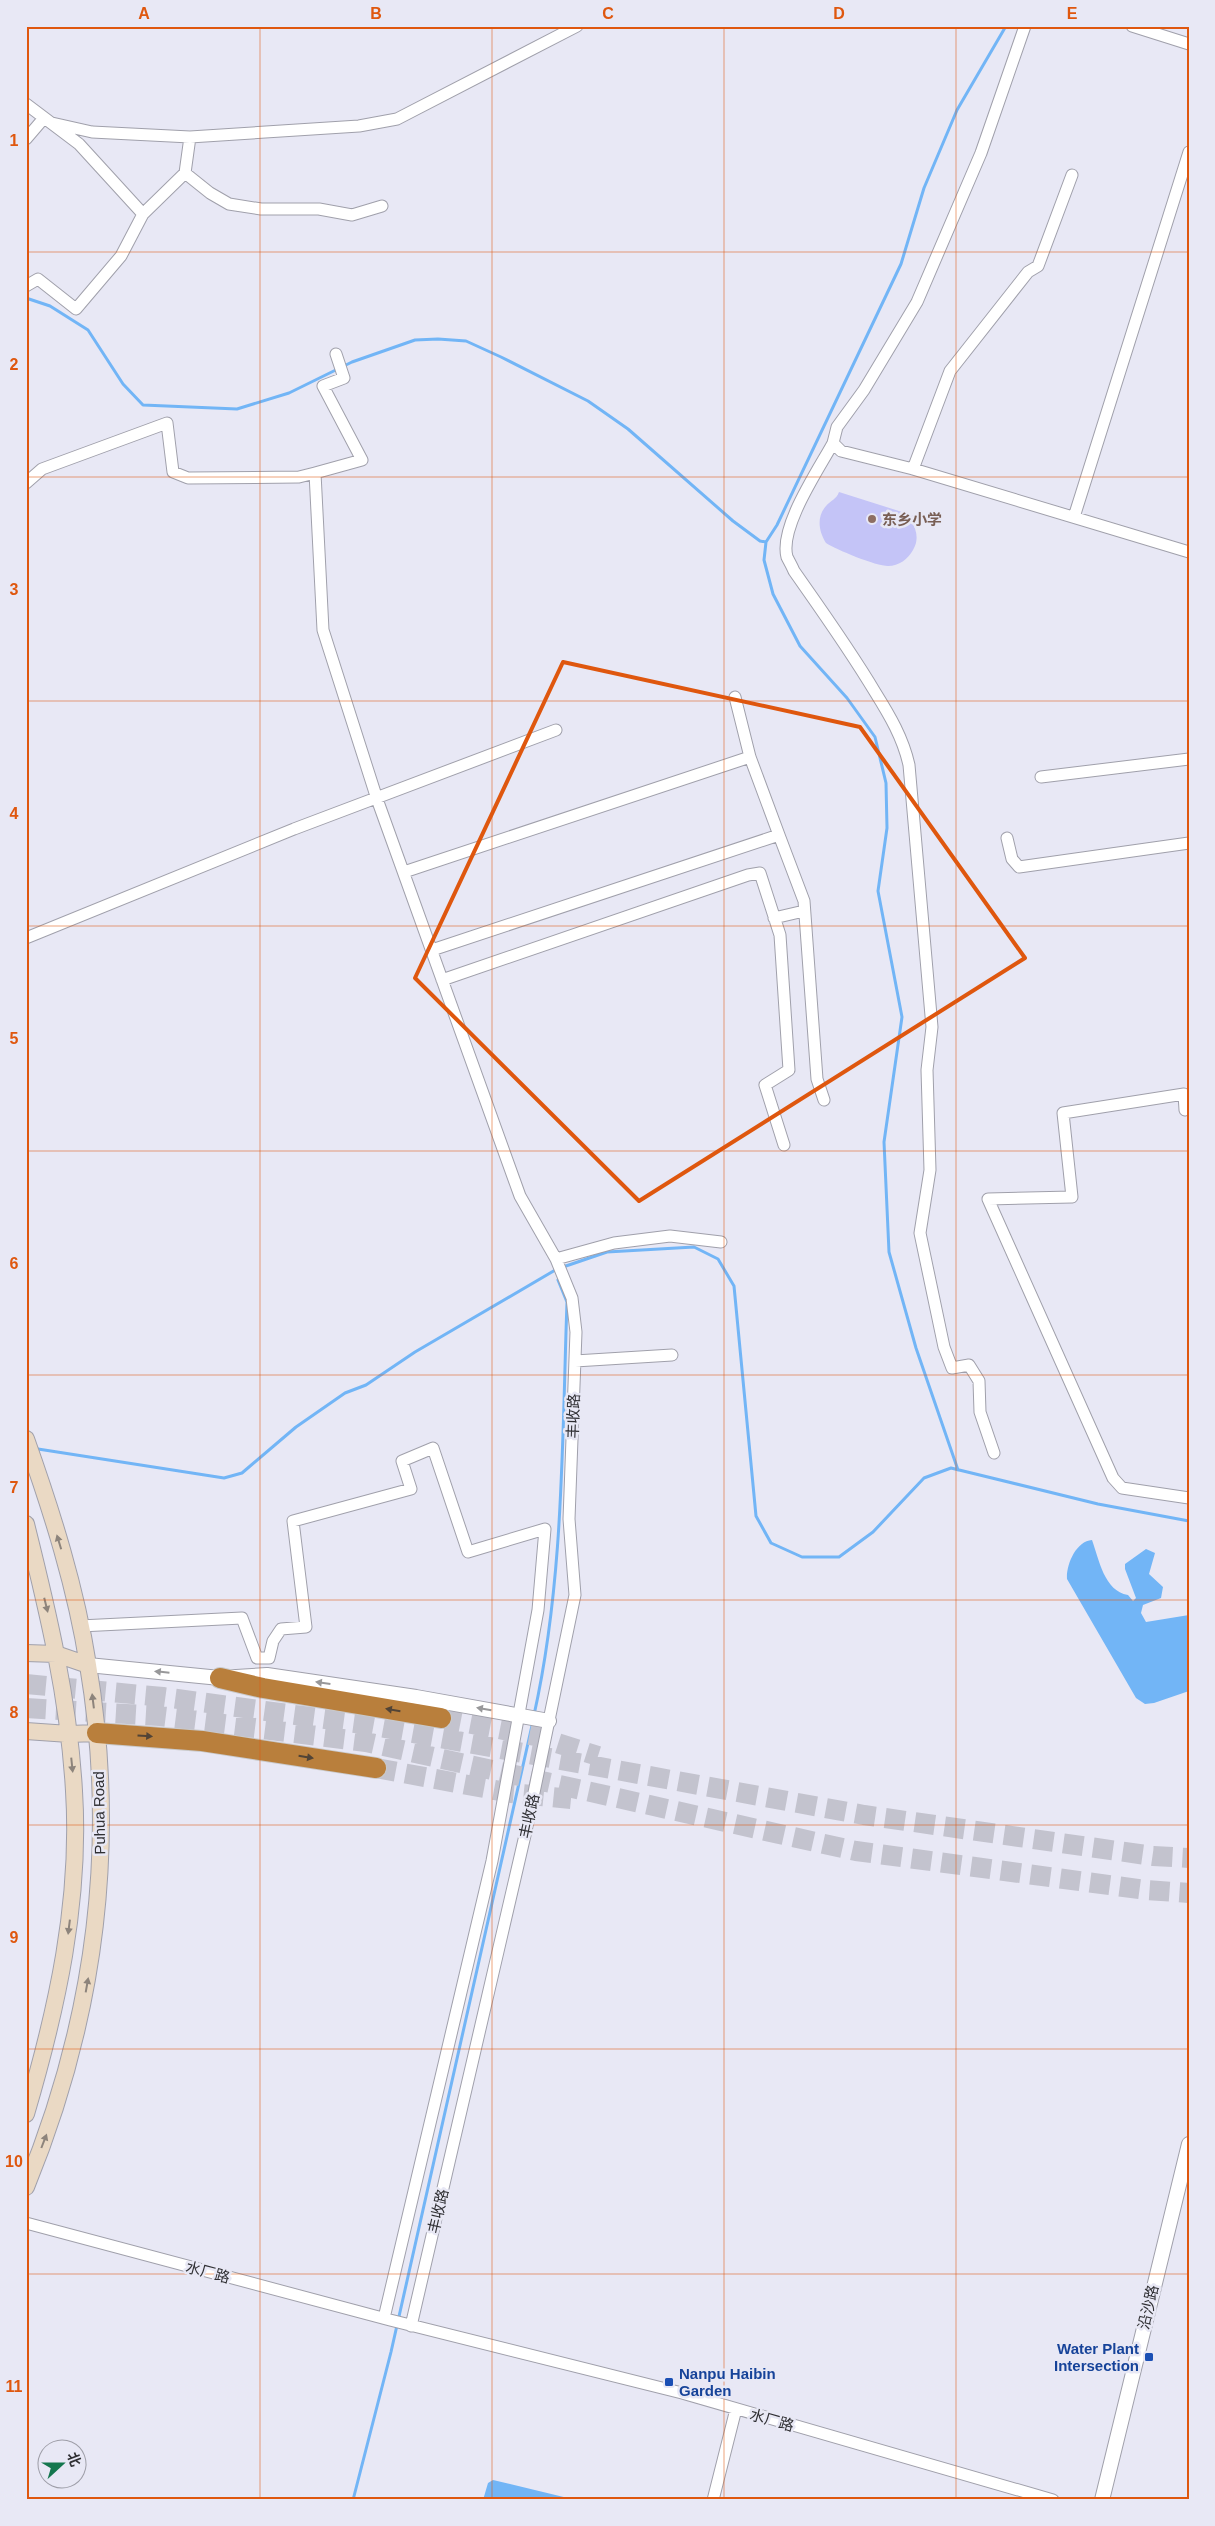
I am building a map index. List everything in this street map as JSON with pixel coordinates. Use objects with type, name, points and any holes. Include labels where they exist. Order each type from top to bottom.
[{"type":"highway","points":[[220,1678],[263,1688],[441,1718]]},
{"type":"highway","points":[[97,1732],[202,1741],[376,1768]]},
{"type":"main road","name":"Puhua Road","points":[[26,2187],[64,2082],[80,2019],[93,1951],[99,1894],[102,1823],[97,1732],[88,1665],[66,1563],[28,1444]]},
{"type":"main road","name":"Puhua Road","points":[[26,1524],[56,1654],[69,1734],[74,1792],[72,1902],[57,2001],[26,2114]]},
{"type":"main road","points":[[26,1653],[56,1654],[88,1665]]},
{"type":"main road","points":[[26,1731],[69,1734],[97,1732]]},
{"type":"street","points":[[48,120],[92,132],[190,138],[359,126],[397,119],[577,26]]},
{"type":"street","points":[[994,1453],[980,1412],[978,1381],[970,1365],[952,1368],[944,1346],[920,1233],[930,1170],[927,1070],[932,1027],[909,765],[904,744],[895,726],[853,654],[794,570],[787,555],[788,535],[796,512],[833,444],[837,427],[864,390],[917,302],[981,153],[1025,26]]},
{"type":"street","points":[[1132,26],[1189,44]]},
{"type":"street","points":[[26,104],[79,144],[143,214]]},
{"type":"street","points":[[26,139],[48,120]]},
{"type":"street","points":[[26,286],[38,279],[76,309],[122,256],[143,214],[184,173],[190,138]]},
{"type":"street","points":[[1074,517],[1189,152]]},
{"type":"street","points":[[184,173],[210,193],[229,204],[261,209],[319,209],[352,215],[382,206]]},
{"type":"street","points":[[914,469],[950,371],[1028,272],[1038,266],[1072,175]]},
{"type":"street","points":[[26,483],[42,469],[167,423],[173,472],[188,478],[299,477],[362,460],[323,386],[344,378],[336,354]]},
{"type":"street","points":[[833,444],[841,451],[914,469],[1189,552]]},
{"type":"street","name":"丰收路","points":[[315,473],[323,630],[377,799],[520,1196],[556,1259],[572,1298],[576,1332],[569,1519],[574,1595],[524,1839],[407,2324]]},
{"type":"street","points":[[735,697],[750,757],[804,901],[817,1079],[824,1100]]},
{"type":"street","points":[[26,938],[294,829],[556,730]]},
{"type":"street","points":[[404,872],[750,757]]},
{"type":"street","points":[[1041,777],[1189,759]]},
{"type":"street","points":[[432,950],[779,835]]},
{"type":"street","points":[[1007,838],[1012,859],[1019,867],[1189,843]]},
{"type":"street","points":[[442,980],[748,875],[760,873],[780,935],[789,1070],[765,1084],[784,1145]]},
{"type":"street","points":[[774,918],[804,911]]},
{"type":"street","points":[[1189,1109],[1184,1110],[1184,1094],[1063,1113],[1072,1197],[988,1199],[1113,1478],[1122,1488],[1189,1498]]},
{"type":"street","points":[[556,1259],[614,1243],[670,1236],[721,1242]]},
{"type":"street","points":[[575,1361],[672,1355]]},
{"type":"street","points":[[80,1626],[242,1618],[257,1658],[269,1658],[273,1641],[281,1629],[306,1627],[293,1521],[411,1489],[402,1461],[433,1448],[468,1552],[545,1529],[538,1610],[492,1861],[387,2319]]},
{"type":"street","points":[[88,1665],[220,1678],[267,1675],[416,1697],[549,1721]]},
{"type":"street","name":"沿沙路","points":[[1102,2500],[1189,2144]]},
{"type":"street","name":"水厂路","points":[[26,2223],[387,2319],[682,2393],[1053,2500]]},
{"type":"street","points":[[713,2500],[736,2409]]},
{"type":"highlighted area","points":[[563,662],[860,727],[1025,958],[639,1201],[415,978]]},
{"type":"shaded area","points":[[839,492],[921,518],[919,523],[911,521],[916,531],[917,539],[909,556],[896,565],[888,566],[857,557],[826,543],[820,529],[821,515],[826,506]]},
{"type":"shaded area","points":[[1092,1540],[1100,1565],[1108,1581],[1120,1592],[1128,1595],[1133,1601],[1136,1598],[1125,1569],[1125,1564],[1146,1549],[1155,1553],[1149,1574],[1163,1587],[1161,1598],[1143,1605],[1141,1613],[1146,1622],[1189,1615],[1189,1691],[1154,1703],[1145,1704],[1136,1698],[1067,1579],[1068,1567],[1073,1555],[1086,1541]]},
{"type":"shaded area","points":[[493,2480],[576,2500],[483,2500],[488,2483]]},
{"type":"waterway","points":[[766,542],[777,525],[901,264],[924,188],[957,110],[1006,26]]},
{"type":"waterway","points":[[26,298],[50,306],[88,330],[123,384],[143,405],[237,409],[289,393],[352,362],[415,340],[466,341],[588,401],[628,429],[733,521],[760,541],[766,542],[764,560],[773,594],[800,646],[847,698],[875,737],[886,783],[887,828],[878,891],[902,1017],[884,1142],[889,1252],[916,1348],[958,1470]]},
{"type":"waterway","points":[[563,1267],[607,1252],[694,1247],[718,1259],[734,1286],[756,1516],[771,1543],[802,1557],[839,1557],[873,1532],[924,1478],[951,1468],[1098,1504],[1189,1521]]},
{"type":"waterway","points":[[38,1449],[224,1478],[242,1473],[296,1427],[345,1393],[366,1385],[415,1352],[557,1269]]},
{"type":"waterway","points":[[534,1715],[551,1613],[560,1509],[567,1302],[558,1280]]},
{"type":"waterway","points":[[353,2500],[391,2352],[533,1721]]},
{"type":"tunnel","points":[[26,1684],[163,1697],[369,1725],[864,1815],[1153,1856],[1189,1858]]},
{"type":"tunnel","points":[[26,1708],[160,1716],[366,1742],[856,1851],[1146,1890],[1189,1893]]},
{"type":"tunnel","points":[[441,1718],[535,1736],[598,1756]]},
{"type":"tunnel","points":[[376,1768],[511,1793],[571,1799]]},
{"type":"place","name":"东乡小学","points":[[872,519]]},
{"type":"place","name":"Water Plant Intersection","points":[[1149,2357]]},
{"type":"place","name":"Nanpu Haibin Garden","points":[[669,2382]]}]
